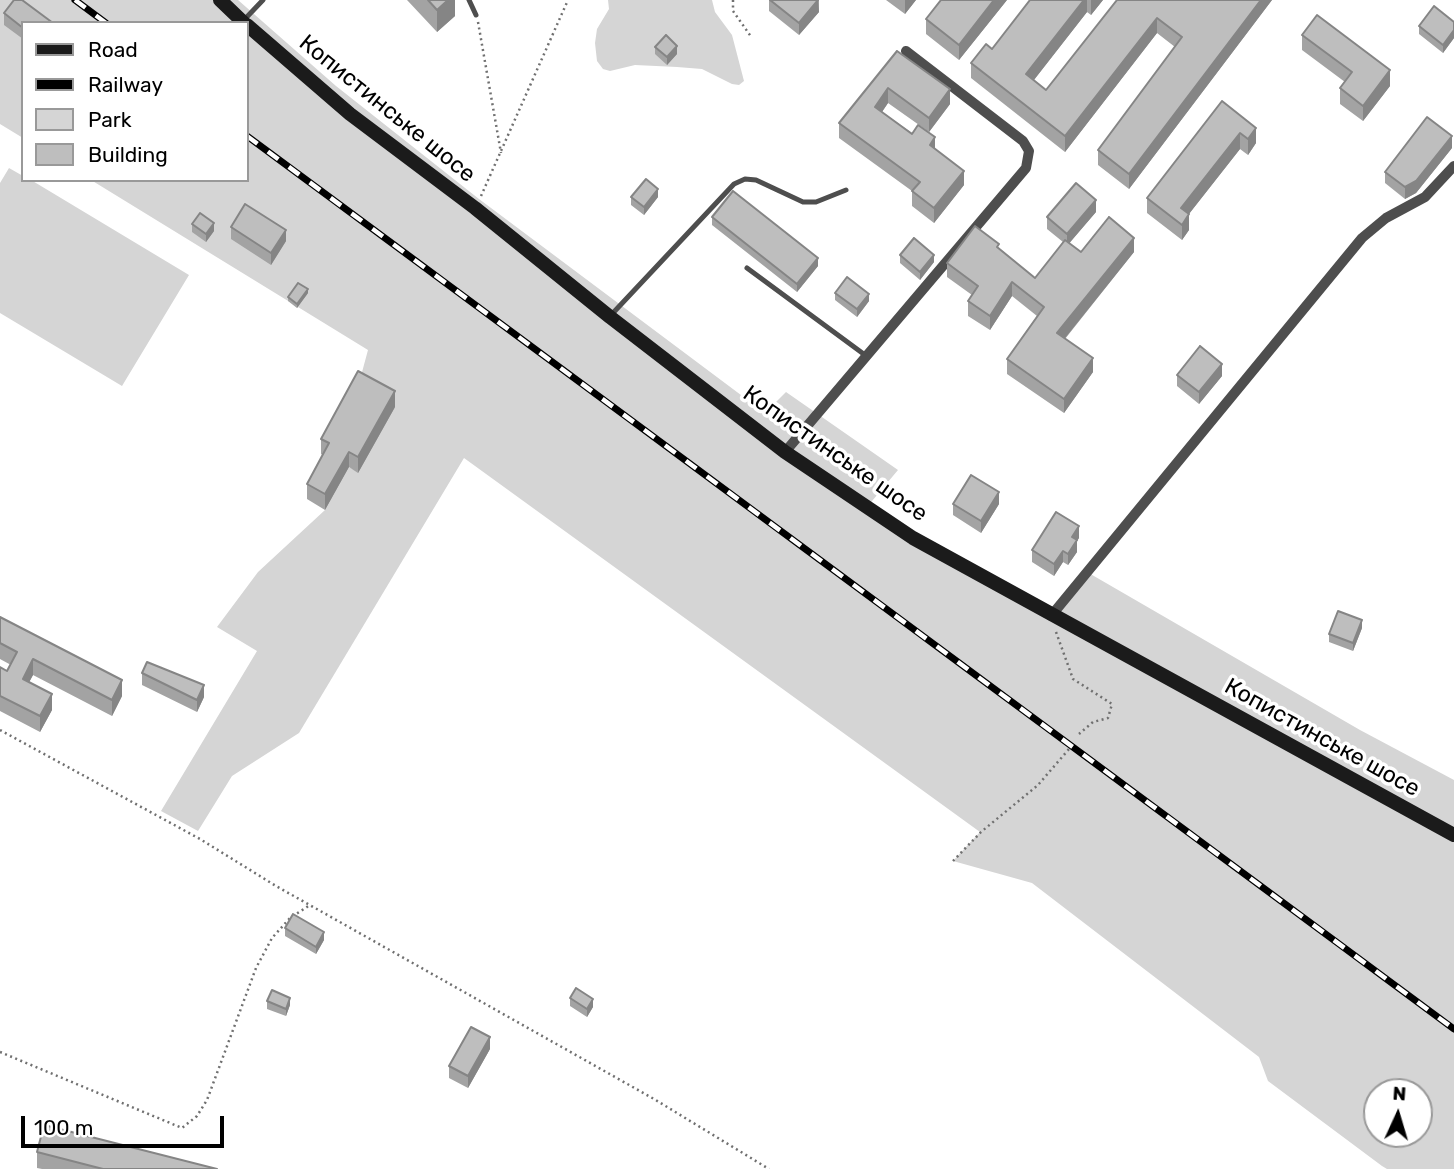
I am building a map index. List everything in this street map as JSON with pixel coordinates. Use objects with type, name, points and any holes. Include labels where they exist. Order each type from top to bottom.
[{"type":"street","name":"Копистинське шосе","points":[[220,0],[243,21]]},
{"type":"street","name":"Копистинське шосе","points":[[248,26],[350,114],[475,208],[610,317],[785,452],[913,538],[1454,835]]},
{"type":"street","points":[[785,452],[1026,168],[1029,151],[1023,141],[906,51]]},
{"type":"street","points":[[1051,616],[1362,238],[1386,218],[1425,197],[1454,166]]},
{"type":"lane","points":[[247,21],[263,0]]},
{"type":"lane","points":[[469,0],[476,15]]},
{"type":"lane","points":[[610,317],[734,184],[745,179],[756,180],[803,202],[816,202],[846,190]]},
{"type":"lane","points":[[747,268],[865,355]]},
{"type":"path","points":[[475,208],[568,0]]},
{"type":"path","points":[[733,0],[733,10],[752,37]]},
{"type":"path","points":[[476,15],[501,153]]},
{"type":"path","points":[[1051,616],[1073,679],[1112,704],[1108,718],[1093,722],[1079,734]]},
{"type":"path","points":[[0,730],[200,839],[310,905],[654,1099],[769,1169]]},
{"type":"path","points":[[953,861],[981,832],[1038,785],[1069,749]]},
{"type":"path","points":[[0,1052],[182,1128],[197,1116],[207,1100],[256,968],[272,938],[290,918],[310,905]]},
{"type":"green space","points":[[0,0],[238,0],[336,86],[479,199],[765,413],[786,392],[898,470],[867,507],[1051,616],[1087,572],[1360,730],[1454,780],[1454,1169],[1387,1169],[1382,1166],[1268,1081],[1259,1057],[1032,883],[953,861],[980,832],[464,458],[299,733],[232,776],[198,831],[161,811],[257,651],[217,627],[258,572],[325,510],[349,467],[359,472],[358,387],[368,350],[94,182],[248,182],[248,21],[21,21],[21,137],[0,124]]},
{"type":"green space","points":[[608,0],[712,0],[715,12],[732,35],[744,81],[739,85],[732,84],[702,69],[635,65],[610,71],[603,69],[597,61],[595,43],[597,29],[609,9]]},
{"type":"green space","points":[[9,168],[21,175],[21,182],[34,182],[189,275],[122,386],[0,313],[0,183]]},
{"type":"building","points":[[14,0],[22,0],[50,21],[21,21],[21,26],[4,13]]},
{"type":"building","points":[[428,0],[448,0],[437,10]]},
{"type":"building","points":[[770,0],[818,0],[799,23]]},
{"type":"building","points":[[941,0],[994,0],[959,45],[926,19]]},
{"type":"building","points":[[1030,0],[1084,0],[1026,74],[1046,90],[1117,0],[1261,0],[1129,174],[1098,150],[1182,37],[1157,18],[1065,136],[971,63],[986,44],[992,49]]},
{"type":"building","points":[[1434,6],[1454,22],[1454,30],[1443,45],[1419,26]]},
{"type":"building","points":[[1317,15],[1390,70],[1363,106],[1340,88],[1352,72],[1302,35]]},
{"type":"building","points":[[666,35],[677,46],[667,57],[655,47]]},
{"type":"building","points":[[897,51],[950,89],[929,118],[888,88],[875,107],[912,134],[918,125],[935,137],[930,145],[964,171],[934,208],[912,191],[920,182],[839,123]]},
{"type":"building","points":[[1222,101],[1256,128],[1248,139],[1240,133],[1181,208],[1189,214],[1182,225],[1147,198]]},
{"type":"building","points":[[1427,117],[1452,136],[1416,181],[1405,187],[1385,172]]},
{"type":"building","points":[[646,179],[658,189],[644,207],[631,197]]},
{"type":"building","points":[[1076,183],[1096,200],[1067,234],[1047,217]]},
{"type":"building","points":[[733,191],[818,258],[797,284],[712,217]]},
{"type":"building","points":[[245,204],[286,230],[271,253],[231,227]]},
{"type":"building","points":[[200,213],[214,223],[206,234],[192,224]]},
{"type":"building","points":[[1109,217],[1134,238],[1057,333],[1093,358],[1064,399],[1007,359],[1044,307],[1012,282],[990,316],[968,301],[978,286],[947,263],[975,226],[999,244],[997,247],[1035,278],[1065,240],[1081,252]]},
{"type":"building","points":[[914,238],[934,255],[920,272],[900,255]]},
{"type":"building","points":[[847,277],[869,294],[857,309],[835,293]]},
{"type":"building","points":[[298,283],[308,289],[297,304],[288,297]]},
{"type":"building","points":[[1200,346],[1222,364],[1199,392],[1177,375]]},
{"type":"building","points":[[358,371],[395,391],[358,457],[349,452],[325,494],[307,484],[329,443],[321,439]]},
{"type":"building","points":[[971,475],[999,492],[981,521],[953,504]]},
{"type":"building","points":[[1056,512],[1079,526],[1072,537],[1077,540],[1068,554],[1063,551],[1054,564],[1032,550]]},
{"type":"building","points":[[1338,611],[1362,620],[1353,643],[1329,634]]},
{"type":"building","points":[[0,617],[122,680],[112,700],[33,659],[23,679],[52,694],[40,716],[0,696],[0,667],[7,671],[17,652],[0,643]]},
{"type":"building","points":[[147,662],[204,685],[197,700],[142,673]]},
{"type":"building","points":[[293,914],[324,932],[316,947],[285,928]]},
{"type":"building","points":[[576,988],[593,999],[587,1009],[570,998]]},
{"type":"building","points":[[272,990],[290,998],[286,1009],[267,1001]]},
{"type":"building","points":[[471,1027],[490,1037],[468,1076],[449,1066]]},
{"type":"building","points":[[44,1125],[217,1169],[103,1169],[37,1152]]},
{"type":"railway","points":[[75,0],[103,21]]},
{"type":"railway","points":[[248,137],[1454,1029]]}]
